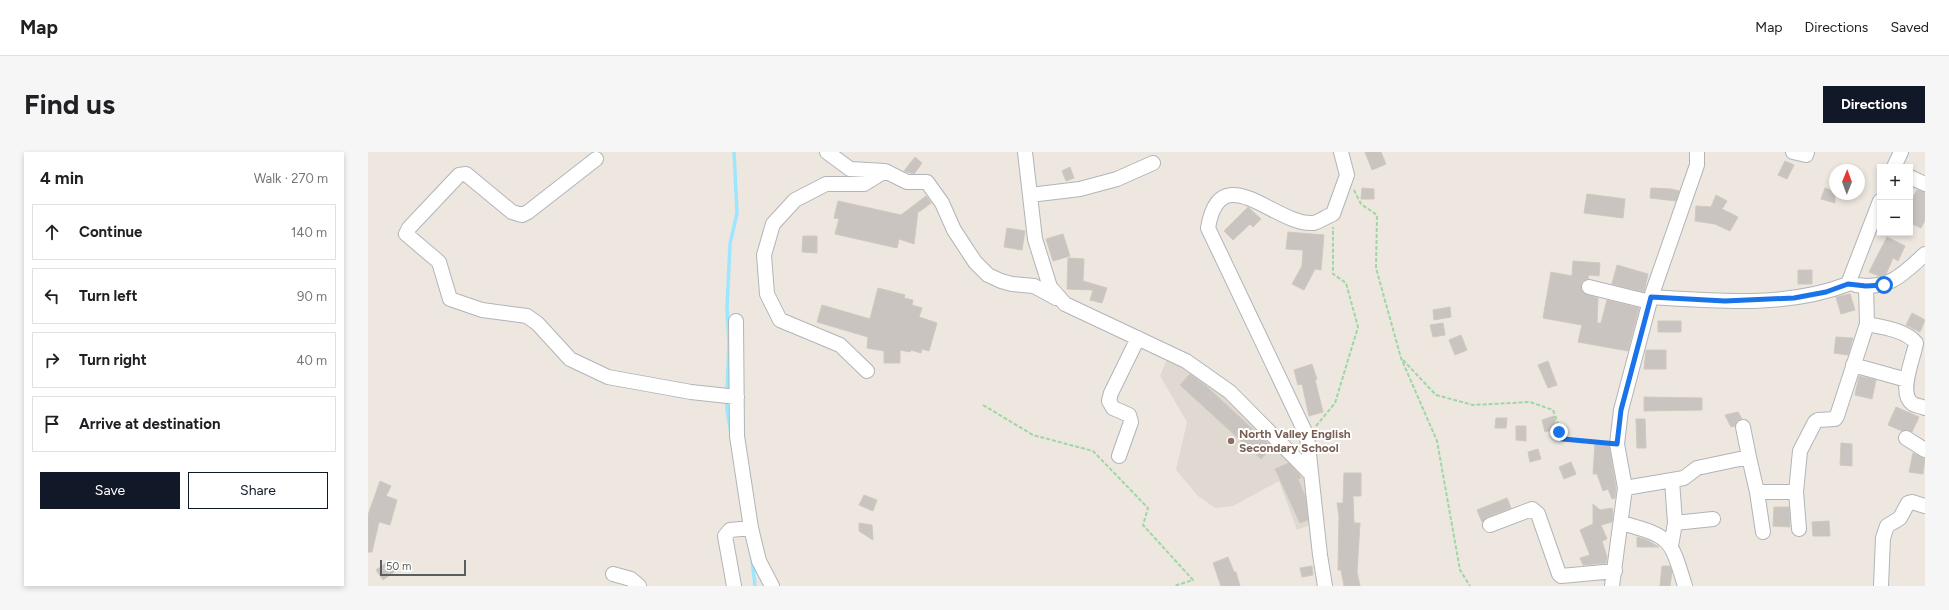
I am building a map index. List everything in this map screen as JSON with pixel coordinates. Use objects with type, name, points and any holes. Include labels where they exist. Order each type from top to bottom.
[{"type":"street","points":[[827,152],[850,169],[885,171],[907,182],[926,182],[942,202],[954,230],[975,262],[988,275],[1012,284],[1034,286],[1065,304],[1186,361],[1230,392],[1311,474]]},
{"type":"street","points":[[1025,152],[1035,239],[1050,287],[1065,304]]},
{"type":"street","points":[[1325,586],[1320,555],[1308,436],[1208,228],[1210,212],[1222,198],[1238,194],[1298,220],[1314,223],[1333,214],[1347,175],[1341,152]]},
{"type":"street","points":[[1612,586],[1626,488],[1617,444],[1621,410],[1651,300],[1696,165],[1697,152]]},
{"type":"street","points":[[1794,152],[1801,155],[1806,155],[1807,152]]},
{"type":"street","points":[[1895,164],[1901,152]]},
{"type":"street","points":[[596,159],[528,212],[522,214],[512,212],[466,174],[459,175],[452,180],[409,228],[406,234],[439,262],[450,299],[454,302],[482,310],[527,316],[538,324],[570,359],[608,377],[691,392],[736,397]]},
{"type":"street","points":[[1030,195],[1080,189],[1117,179],[1153,163]]},
{"type":"street","points":[[867,371],[840,345],[780,320],[767,294],[764,255],[773,224],[795,200],[826,184],[864,184],[885,171]]},
{"type":"street","points":[[1913,178],[1925,184]]},
{"type":"street","points":[[1848,284],[1877,210]]},
{"type":"street","points":[[1589,287],[1651,300],[1725,301],[1794,298],[1826,292],[1848,284],[1866,286],[1884,285],[1902,275],[1923,259]]},
{"type":"street","points":[[1799,529],[1796,492],[1800,451],[1805,445],[1815,422],[1818,420],[1835,419],[1837,416],[1867,324],[1866,286]]},
{"type":"street","points":[[736,321],[737,436],[751,528],[759,561],[772,586]]},
{"type":"street","points":[[1867,324],[1892,330],[1912,338],[1916,343],[1905,390],[1908,398],[1913,404],[1925,408]]},
{"type":"street","points":[[1119,456],[1131,422],[1129,415],[1114,408],[1109,402],[1111,393],[1138,338]]},
{"type":"street","points":[[1853,366],[1907,380]]},
{"type":"street","points":[[1742,428],[1757,492],[1763,532]]},
{"type":"street","points":[[1906,438],[1925,450]]},
{"type":"street","points":[[1626,488],[1684,478],[1694,469],[1703,466],[1749,457]]},
{"type":"street","points":[[1671,546],[1675,523],[1672,480]]},
{"type":"street","points":[[1757,492],[1796,492]]},
{"type":"street","points":[[1880,586],[1883,538],[1887,526],[1900,518],[1908,502],[1925,506]]},
{"type":"street","points":[[1490,525],[1532,509],[1538,514],[1559,574],[1562,576],[1615,571]]},
{"type":"street","points":[[1675,523],[1713,519]]},
{"type":"street","points":[[1622,523],[1659,535],[1671,546],[1686,586]]},
{"type":"street","points":[[734,586],[725,536],[730,530],[751,528]]},
{"type":"street","points":[[613,574],[631,579],[639,586]]},
{"type":"path","points":[[1347,175],[1361,204],[1377,215],[1376,268],[1401,358],[1437,441],[1460,570],[1470,586]]},
{"type":"path","points":[[1308,436],[1335,403],[1358,327],[1346,283],[1333,274],[1333,214]]},
{"type":"path","points":[[1401,358],[1436,395],[1473,405],[1530,402],[1553,410],[1559,426],[1558,438],[1617,444]]},
{"type":"path","points":[[983,405],[1033,435],[1093,451],[1148,508],[1143,525],[1193,580],[1174,586]]},
{"type":"shaded area","name":"North Valley English Secondary School","points":[[1170,352],[1193,364],[1299,460],[1320,521],[1297,530],[1279,481],[1233,506],[1215,508],[1198,496],[1176,470],[1187,422],[1160,376]]},
{"type":"building","points":[[1365,152],[1381,152],[1386,164],[1372,170]]},
{"type":"building","points":[[915,157],[922,163],[914,174],[904,171]]},
{"type":"building","points":[[1785,161],[1794,165],[1787,179],[1778,175]]},
{"type":"building","points":[[1070,167],[1074,178],[1066,181],[1062,171]]},
{"type":"building","points":[[1362,188],[1374,189],[1374,199],[1361,199]]},
{"type":"building","points":[[1651,188],[1679,191],[1676,201],[1650,198]]},
{"type":"building","points":[[1825,188],[1829,190],[1829,200],[1835,200],[1835,203],[1821,199]]},
{"type":"building","points":[[1917,190],[1925,192],[1925,220],[1921,228],[1913,224],[1913,197]]},
{"type":"building","points":[[1587,194],[1625,199],[1623,218],[1584,213]]},
{"type":"building","points":[[1716,195],[1727,201],[1722,209],[1738,217],[1730,231],[1715,224],[1695,221],[1696,206],[1711,207]]},
{"type":"building","points":[[926,196],[931,203],[919,212],[918,211],[914,244],[899,239],[897,248],[835,234],[839,219],[834,218],[838,201],[901,215]]},
{"type":"building","points":[[1248,207],[1261,219],[1253,227],[1250,224],[1233,240],[1224,231]]},
{"type":"building","points":[[1007,228],[1025,231],[1022,250],[1004,247]]},
{"type":"building","points":[[1288,232],[1324,235],[1321,270],[1315,269],[1304,290],[1292,284],[1302,266],[1303,250],[1286,249]]},
{"type":"building","points":[[1063,234],[1070,256],[1053,261],[1046,239]]},
{"type":"building","points":[[803,236],[817,236],[817,253],[802,252]]},
{"type":"building","points":[[1887,237],[1905,246],[1898,261],[1893,258],[1886,274],[1879,276],[1869,272]]},
{"type":"building","points":[[1068,258],[1084,259],[1083,281],[1107,288],[1102,303],[1090,300],[1093,290],[1067,289]]},
{"type":"building","points":[[1573,261],[1600,263],[1599,276],[1589,275],[1588,279],[1583,281],[1581,285],[1583,293],[1598,298],[1597,323],[1601,323],[1607,300],[1639,308],[1628,351],[1578,342],[1582,325],[1543,318],[1551,272],[1572,276]]},
{"type":"building","points":[[1617,265],[1648,274],[1644,292],[1612,284]]},
{"type":"building","points":[[1798,270],[1812,270],[1812,284],[1798,284]]},
{"type":"building","points":[[878,288],[905,295],[904,298],[913,300],[912,305],[922,308],[919,317],[937,323],[929,351],[922,349],[921,353],[911,350],[910,352],[900,350],[900,363],[884,363],[884,351],[867,348],[868,337],[817,322],[822,305],[870,319]]},
{"type":"building","points":[[1850,294],[1855,310],[1841,314],[1836,297]]},
{"type":"building","points":[[1450,307],[1451,317],[1434,320],[1433,310]]},
{"type":"building","points":[[1912,313],[1925,320],[1920,332],[1906,325]]},
{"type":"building","points":[[1658,321],[1681,321],[1681,332],[1658,332]]},
{"type":"building","points":[[1443,323],[1445,335],[1433,337],[1430,325]]},
{"type":"building","points":[[1461,335],[1467,350],[1455,355],[1449,340]]},
{"type":"building","points":[[1836,337],[1853,338],[1848,355],[1834,353]]},
{"type":"building","points":[[1646,350],[1666,350],[1666,369],[1644,369]]},
{"type":"building","points":[[1548,361],[1557,385],[1548,388],[1538,365]]},
{"type":"building","points":[[1312,364],[1317,379],[1315,380],[1323,412],[1309,416],[1302,384],[1298,385],[1294,370]]},
{"type":"building","points":[[1190,374],[1206,386],[1272,447],[1261,459],[1180,385]]},
{"type":"building","points":[[1859,376],[1876,380],[1872,399],[1855,395]]},
{"type":"building","points":[[1644,397],[1702,398],[1702,410],[1644,411]]},
{"type":"building","points":[[1896,407],[1919,417],[1912,432],[1907,430],[1902,431],[1888,425]]},
{"type":"building","points":[[1738,412],[1742,419],[1737,421],[1735,426],[1731,427],[1725,415]]},
{"type":"building","points":[[1554,416],[1557,428],[1545,432],[1542,420]]},
{"type":"building","points":[[1496,418],[1507,418],[1506,428],[1495,428]]},
{"type":"building","points":[[1636,419],[1645,419],[1646,448],[1637,448]]},
{"type":"building","points":[[1516,426],[1526,426],[1526,441],[1516,440]]},
{"type":"building","points":[[1841,443],[1852,444],[1852,466],[1840,465]]},
{"type":"building","points":[[1595,444],[1609,445],[1616,488],[1615,498],[1612,499],[1608,489],[1603,491],[1597,474],[1593,474]]},
{"type":"building","points":[[1538,449],[1541,459],[1530,462],[1528,452]]},
{"type":"building","points":[[1913,453],[1925,458],[1923,474],[1909,472]]},
{"type":"building","points":[[1571,462],[1576,474],[1564,479],[1559,467]]},
{"type":"building","points":[[1289,463],[1301,478],[1298,479],[1305,496],[1308,520],[1300,523],[1275,469]]},
{"type":"building","points":[[1344,473],[1361,473],[1361,496],[1353,496],[1354,523],[1360,523],[1357,572],[1360,586],[1344,586],[1341,570],[1338,570],[1339,516],[1337,503],[1343,503]]},
{"type":"building","points":[[380,481],[391,486],[386,496],[397,500],[390,525],[379,522],[372,552],[368,552],[368,515]]},
{"type":"building","points":[[864,495],[877,500],[873,511],[859,505]]},
{"type":"building","points":[[1507,498],[1511,508],[1487,517],[1482,522],[1477,510]]},
{"type":"building","points":[[1593,504],[1600,510],[1612,508],[1612,522],[1601,525],[1607,539],[1602,541],[1607,557],[1606,563],[1583,565],[1580,558],[1590,555],[1580,530],[1593,524]]},
{"type":"building","points":[[1774,507],[1789,507],[1790,527],[1773,526]]},
{"type":"building","points":[[1829,521],[1830,536],[1813,536],[1812,522]]},
{"type":"building","points":[[859,523],[872,525],[873,540],[859,531]]},
{"type":"building","points":[[1637,537],[1647,540],[1659,547],[1637,547]]},
{"type":"building","points":[[1228,557],[1234,572],[1236,572],[1240,586],[1221,586],[1213,563]]},
{"type":"building","points":[[390,560],[397,570],[383,580],[376,570]]},
{"type":"building","points":[[1312,566],[1313,575],[1302,577],[1300,568]]},
{"type":"building","points":[[1662,566],[1670,566],[1672,572],[1670,586],[1660,586]]},
{"type":"waterway","points":[[727,393],[729,343],[727,308],[730,244],[737,213],[734,152]]},
{"type":"waterway","points":[[727,399],[727,410],[731,433]]},
{"type":"waterway","points":[[752,559],[755,586]]},
{"type":"place","name":"North Valley English Secondary School","points":[[1231,441]]},
{"type":"route","points":[[1559,432],[1558,438],[1617,444],[1621,410],[1651,297],[1725,301],[1794,298],[1826,292],[1848,284],[1866,286],[1884,285]]}]
